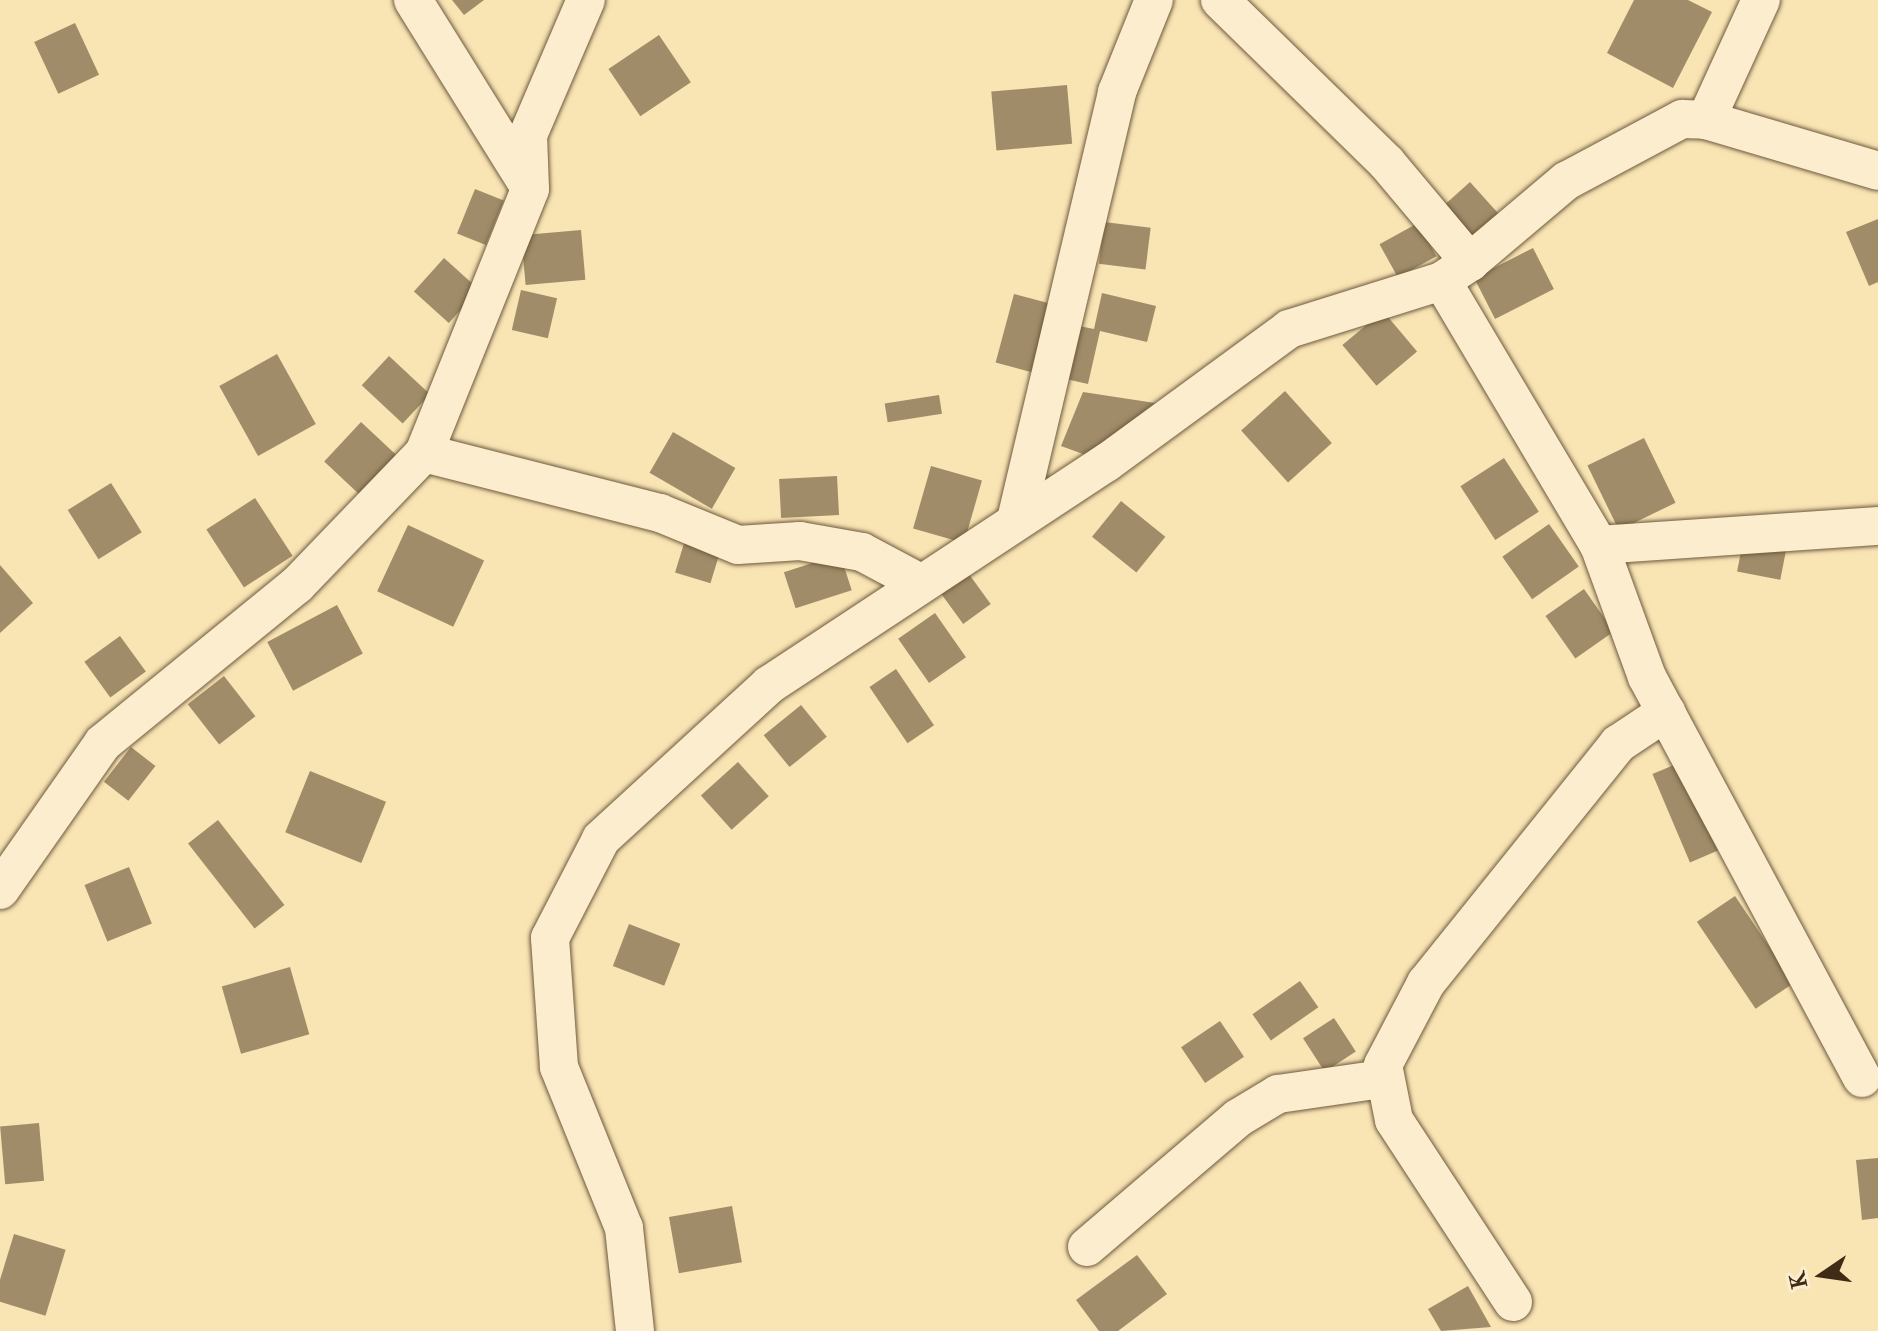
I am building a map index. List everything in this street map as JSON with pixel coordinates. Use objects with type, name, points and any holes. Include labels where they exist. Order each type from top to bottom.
[{"type":"street","points":[[413,0],[530,189]]},
{"type":"street","points":[[0,890],[103,743],[297,585],[424,453],[530,189],[528,135],[586,0]]},
{"type":"street","points":[[1016,520],[1117,92],[1154,0]]},
{"type":"street","points":[[1220,0],[1386,162],[1456,271],[1599,545],[1647,677],[1862,1078]]},
{"type":"street","points":[[1706,120],[1761,0]]},
{"type":"street","points":[[635,1331],[624,1228],[559,1067],[550,938],[601,839],[769,685],[1106,463],[1289,329],[1456,271],[1566,181],[1682,119],[1706,120],[1878,171]]},
{"type":"street","points":[[424,453],[660,513],[738,545],[800,541],[862,552],[920,583]]},
{"type":"street","points":[[1599,545],[1878,526]]},
{"type":"street","points":[[1513,1302],[1394,1120],[1382,1079],[1383,1065],[1426,983],[1618,744],[1666,712]]},
{"type":"street","points":[[1087,1247],[1238,1118],[1278,1094],[1382,1079]]},
{"type":"building","points":[[452,0],[484,0],[464,15]]},
{"type":"building","points":[[1634,0],[1688,0],[1712,12],[1673,88],[1607,53]]},
{"type":"building","points":[[75,23],[99,75],[58,94],[34,42]]},
{"type":"building","points":[[659,35],[691,82],[640,116],[608,69]]},
{"type":"building","points":[[1067,85],[1072,144],[996,150],[991,92]]},
{"type":"building","points":[[1470,182],[1498,213],[1467,241],[1439,210]]},
{"type":"building","points":[[475,189],[504,201],[486,245],[457,234]]},
{"type":"building","points":[[1878,219],[1878,282],[1869,286],[1846,232]]},
{"type":"building","points":[[1104,222],[1151,228],[1146,269],[1099,264]]},
{"type":"building","points":[[1418,223],[1436,256],[1398,278],[1380,244]]},
{"type":"building","points":[[581,230],[585,280],[526,285],[521,235]]},
{"type":"building","points":[[1533,248],[1554,289],[1495,319],[1474,278]]},
{"type":"building","points":[[444,258],[479,289],[449,323],[414,291]]},
{"type":"building","points":[[521,290],[557,298],[548,338],[512,330]]},
{"type":"building","points":[[1102,293],[1156,306],[1147,342],[1100,331],[1088,384],[1066,379],[1079,326],[1094,329]]},
{"type":"building","points":[[1014,294],[1054,305],[1035,373],[996,363]]},
{"type":"building","points":[[1383,311],[1417,352],[1376,386],[1342,345]]},
{"type":"building","points":[[277,354],[316,424],[258,456],[219,386]]},
{"type":"building","points":[[389,356],[430,394],[403,423],[362,385]]},
{"type":"building","points":[[1285,391],[1332,443],[1288,482],[1241,430]]},
{"type":"building","points":[[1083,392],[1155,403],[1094,458],[1061,446]]},
{"type":"building","points":[[939,395],[942,414],[888,422],[885,404]]},
{"type":"building","points":[[361,422],[397,455],[360,495],[324,461]]},
{"type":"building","points":[[673,432],[735,468],[712,509],[650,473]]},
{"type":"building","points":[[1644,438],[1676,503],[1619,530],[1587,466]]},
{"type":"building","points":[[1504,458],[1539,512],[1495,540],[1460,486]]},
{"type":"building","points":[[931,466],[982,481],[964,543],[913,528]]},
{"type":"building","points":[[837,476],[839,515],[781,518],[779,479]]},
{"type":"building","points":[[111,483],[142,532],[98,559],[68,510]]},
{"type":"building","points":[[255,498],[293,556],[244,587],[206,530]]},
{"type":"building","points":[[1121,501],[1165,537],[1136,573],[1092,537]]},
{"type":"building","points":[[1549,524],[1579,567],[1532,599],[1502,557]]},
{"type":"building","points":[[408,525],[484,560],[453,627],[377,591]]},
{"type":"building","points":[[685,540],[720,551],[710,583],[675,573]]},
{"type":"building","points":[[1743,541],[1786,549],[1780,580],[1737,571]]},
{"type":"building","points":[[840,554],[852,590],[796,608],[784,572]]},
{"type":"building","points":[[0,565],[33,603],[0,633]]},
{"type":"building","points":[[966,570],[991,604],[963,624],[938,590]]},
{"type":"building","points":[[1584,589],[1614,632],[1575,659],[1545,616]]},
{"type":"building","points":[[337,605],[363,654],[293,691],[267,642]]},
{"type":"building","points":[[935,613],[966,657],[929,683],[898,639]]},
{"type":"building","points":[[120,636],[146,672],[110,697],[84,662]]},
{"type":"building","points":[[896,669],[934,725],[907,743],[869,687]]},
{"type":"building","points":[[224,676],[255,716],[219,745],[188,704]]},
{"type":"building","points":[[801,705],[827,737],[789,767],[764,735]]},
{"type":"building","points":[[131,747],[155,766],[128,801],[104,782]]},
{"type":"building","points":[[738,762],[769,796],[732,830],[701,795]]},
{"type":"building","points":[[1681,762],[1719,850],[1690,862],[1652,774]]},
{"type":"building","points":[[310,771],[386,802],[361,863],[285,832]]},
{"type":"building","points":[[218,820],[284,905],[255,929],[188,843]]},
{"type":"building","points":[[129,867],[152,924],[107,942],[84,885]]},
{"type":"building","points":[[1735,896],[1794,983],[1756,1009],[1697,922]]},
{"type":"building","points":[[629,924],[680,944],[664,986],[613,966]]},
{"type":"building","points":[[290,967],[309,1034],[241,1054],[222,987]]},
{"type":"building","points":[[1300,981],[1318,1007],[1271,1040],[1252,1014]]},
{"type":"building","points":[[1334,1018],[1356,1052],[1325,1072],[1303,1038]]},
{"type":"building","points":[[1220,1021],[1244,1057],[1205,1083],[1181,1047]]},
{"type":"building","points":[[39,1123],[44,1181],[5,1184],[0,1126]]},
{"type":"building","points":[[1878,1158],[1878,1218],[1862,1220],[1856,1160]]},
{"type":"building","points":[[732,1206],[742,1262],[679,1273],[669,1217]]},
{"type":"building","points":[[14,1234],[66,1250],[45,1316],[0,1302],[0,1280]]},
{"type":"building","points":[[1137,1255],[1167,1294],[1118,1331],[1099,1331],[1076,1300]]},
{"type":"building","points":[[1468,1286],[1491,1327],[1441,1331],[1428,1309]]}]
